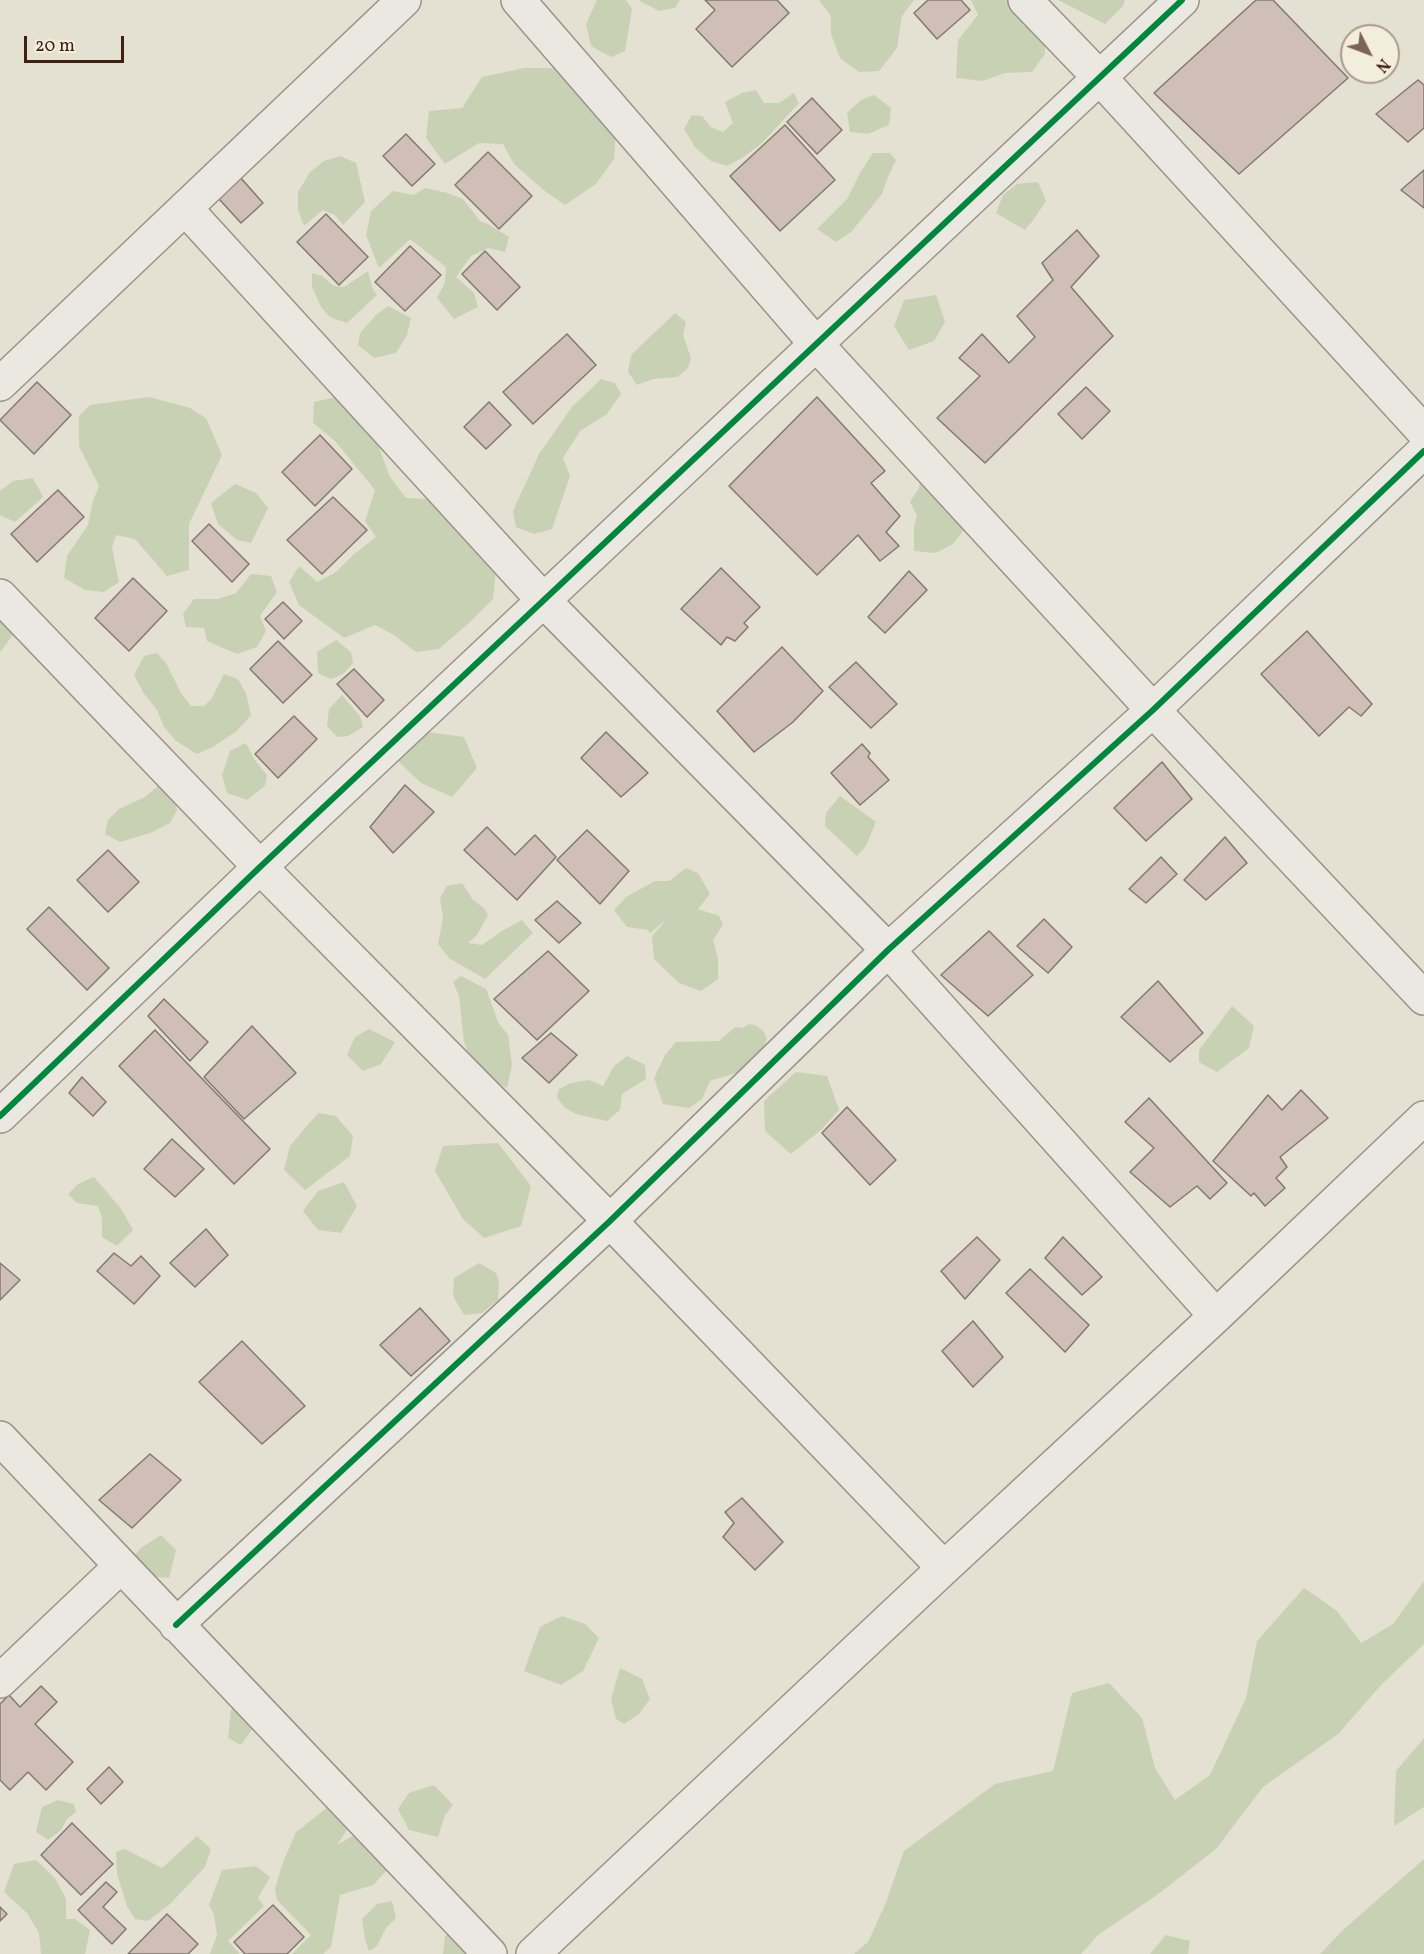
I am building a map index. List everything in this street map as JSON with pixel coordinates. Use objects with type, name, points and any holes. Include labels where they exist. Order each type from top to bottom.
[{"type":"street","points":[[0,384],[404,0]]},
{"type":"street","points":[[518,0],[817,345],[1153,710],[1424,998]]},
{"type":"street","points":[[1025,0],[1100,78],[1424,432]]},
{"type":"street","points":[[0,1116],[260,867],[1182,0]]},
{"type":"street","points":[[185,208],[544,601],[888,950],[1216,1316]]},
{"type":"street","points":[[176,1625],[609,1221],[888,950],[1153,710],[1424,451]]},
{"type":"street","points":[[0,596],[260,867],[609,1221],[944,1568]]},
{"type":"street","points":[[533,1954],[1216,1316],[1424,1118]]},
{"type":"street","points":[[0,1438],[120,1567],[490,1954]]},
{"type":"street","points":[[0,1681],[120,1567]]},
{"type":"green space","points":[[597,0],[626,0],[632,9],[625,51],[611,57],[591,46],[586,24]]},
{"type":"green space","points":[[638,0],[680,0],[675,8],[659,11]]},
{"type":"green space","points":[[819,0],[914,0],[902,16],[897,48],[879,71],[859,72],[840,58],[831,34],[831,16]]},
{"type":"green space","points":[[971,0],[1013,0],[1044,36],[1045,54],[1032,72],[1005,73],[983,81],[956,78],[958,40],[978,15]]},
{"type":"green space","points":[[1058,0],[1125,0],[1123,6],[1105,24]]},
{"type":"green space","points":[[524,68],[562,68],[616,129],[614,159],[596,184],[565,205],[514,164],[503,144],[479,143],[445,164],[426,138],[429,111],[462,108],[482,77]]},
{"type":"green space","points":[[756,90],[764,103],[779,103],[794,93],[799,103],[761,144],[742,158],[727,166],[711,161],[695,147],[684,129],[692,115],[702,116],[711,127],[723,132],[733,123],[725,102],[742,93]]},
{"type":"green space","points":[[874,95],[891,108],[889,125],[868,134],[850,132],[847,113],[861,100]]},
{"type":"green space","points":[[873,153],[890,153],[896,160],[882,194],[851,232],[836,242],[817,229],[847,199]]},
{"type":"green space","points":[[340,156],[356,163],[365,202],[343,225],[335,215],[323,210],[304,226],[298,210],[298,192],[310,172],[324,161]]},
{"type":"green space","points":[[1038,182],[1046,201],[1025,230],[996,213],[1003,195],[1017,184]]},
{"type":"green space","points":[[425,188],[463,199],[480,221],[509,237],[505,252],[488,248],[471,256],[456,277],[474,293],[478,307],[454,319],[437,298],[445,282],[446,267],[410,239],[379,268],[366,235],[371,211],[393,191],[414,195]]},
{"type":"green space","points":[[368,271],[372,287],[377,295],[347,323],[330,317],[321,307],[312,287],[312,273],[322,276],[334,286],[344,287]]},
{"type":"green space","points":[[936,295],[945,322],[934,341],[909,350],[894,326],[904,300]]},
{"type":"green space","points":[[388,306],[411,318],[407,335],[396,353],[374,358],[358,345],[360,333],[376,315]]},
{"type":"green space","points":[[675,313],[686,322],[683,335],[691,358],[688,368],[677,377],[653,379],[637,385],[628,372],[631,355]]},
{"type":"green space","points":[[601,379],[615,383],[621,394],[607,414],[580,431],[563,458],[570,476],[552,529],[534,534],[516,527],[513,511],[539,454],[572,407]]},
{"type":"green space","points":[[341,396],[369,421],[390,477],[406,498],[429,499],[496,570],[493,599],[439,649],[416,652],[394,635],[375,625],[344,638],[299,605],[289,582],[299,566],[317,582],[336,572],[376,537],[365,521],[375,490],[335,441],[313,423],[314,402]]},
{"type":"green space","points":[[149,397],[190,408],[206,418],[222,455],[189,524],[189,570],[167,576],[135,539],[116,535],[112,548],[119,582],[104,592],[85,590],[64,578],[67,556],[88,525],[99,486],[79,446],[79,416],[90,405]]},
{"type":"green space","points":[[921,474],[967,526],[953,544],[936,553],[914,551],[914,526],[917,516],[910,502],[919,488]]},
{"type":"green space","points":[[33,478],[43,497],[15,522],[0,515],[0,491],[13,481]]},
{"type":"green space","points":[[235,484],[256,493],[268,508],[251,543],[237,540],[218,524],[211,503]]},
{"type":"green space","points":[[251,574],[271,576],[277,592],[260,616],[266,631],[257,647],[237,654],[207,641],[204,628],[186,627],[183,614],[194,599],[218,599],[236,593]]},
{"type":"green space","points":[[0,604],[9,619],[13,635],[0,652]]},
{"type":"green space","points":[[336,640],[351,652],[353,663],[343,674],[331,679],[318,673],[317,652]]},
{"type":"green space","points":[[157,653],[166,663],[182,695],[191,706],[204,706],[212,698],[224,674],[238,679],[246,693],[251,715],[238,730],[213,747],[197,754],[176,741],[164,727],[157,710],[143,692],[134,675],[144,656]]},
{"type":"green space","points":[[342,695],[360,716],[363,727],[348,736],[337,737],[327,726],[329,709]]},
{"type":"green space","points":[[414,730],[464,737],[477,768],[452,797],[421,783],[398,761]]},
{"type":"green space","points":[[246,743],[254,759],[267,775],[265,786],[247,800],[227,793],[222,775],[230,751]]},
{"type":"green space","points":[[158,786],[174,799],[177,810],[170,823],[150,833],[120,842],[105,834],[108,820],[119,809],[145,797]]},
{"type":"green space","points":[[840,796],[876,822],[866,846],[857,856],[825,826],[826,813]]},
{"type":"green space","points":[[686,868],[698,873],[710,894],[698,909],[719,916],[723,925],[713,940],[718,958],[718,979],[701,991],[679,983],[654,959],[652,936],[667,919],[650,933],[648,930],[627,927],[614,910],[626,897],[655,881],[669,881]]},
{"type":"green space","points":[[462,883],[473,900],[484,908],[488,915],[477,935],[468,943],[482,945],[522,920],[533,933],[485,979],[449,958],[438,944],[443,918],[440,898],[447,886]]},
{"type":"green space","points":[[461,976],[486,989],[498,1022],[508,1035],[512,1065],[507,1088],[475,1070],[464,1042],[459,996],[453,982]]},
{"type":"green space","points":[[1232,1006],[1254,1026],[1249,1048],[1217,1072],[1199,1062],[1199,1050]]},
{"type":"green space","points":[[749,1024],[757,1026],[764,1032],[767,1039],[761,1052],[745,1070],[710,1081],[702,1099],[689,1108],[663,1104],[654,1078],[665,1055],[676,1042],[719,1041],[735,1027],[743,1028]]},
{"type":"green space","points":[[369,1029],[395,1042],[381,1064],[363,1071],[347,1055],[355,1037]]},
{"type":"green space","points":[[627,1056],[645,1065],[646,1079],[622,1094],[620,1110],[607,1121],[576,1114],[564,1107],[557,1097],[559,1089],[571,1083],[589,1080],[603,1086],[614,1066]]},
{"type":"green space","points":[[796,1072],[827,1076],[839,1110],[822,1129],[791,1154],[765,1131],[764,1101]]},
{"type":"green space","points":[[318,1113],[336,1116],[353,1136],[350,1156],[305,1190],[284,1170],[290,1146]]},
{"type":"green space","points":[[498,1143],[531,1186],[521,1226],[484,1238],[463,1219],[435,1171],[443,1146]]},
{"type":"green space","points":[[94,1177],[122,1210],[133,1230],[117,1246],[102,1237],[102,1219],[98,1206],[77,1203],[68,1194],[78,1184]]},
{"type":"green space","points":[[344,1182],[357,1206],[341,1233],[318,1230],[303,1211],[318,1191]]},
{"type":"green space","points":[[479,1263],[496,1273],[499,1281],[498,1300],[482,1313],[464,1315],[453,1296],[454,1278]]},
{"type":"green space","points":[[161,1535],[176,1550],[169,1578],[144,1576],[134,1556],[141,1548]]},
{"type":"green space","points":[[1424,1581],[1424,1644],[1382,1684],[1338,1734],[1263,1787],[1216,1849],[1157,1895],[1098,1935],[1081,1954],[854,1954],[868,1942],[885,1905],[904,1851],[995,1784],[1053,1771],[1072,1693],[1109,1683],[1142,1718],[1155,1768],[1175,1800],[1210,1775],[1246,1698],[1257,1641],[1304,1588],[1337,1611],[1361,1643],[1393,1624]]},
{"type":"green space","points":[[562,1616],[585,1624],[599,1638],[583,1671],[561,1685],[524,1671],[540,1627]]},
{"type":"green space","points":[[620,1668],[642,1679],[650,1699],[639,1714],[624,1724],[616,1719],[611,1699]]},
{"type":"green space","points":[[247,1700],[253,1728],[241,1745],[228,1738],[231,1710]]},
{"type":"green space","points":[[1424,1738],[1424,1807],[1394,1826],[1396,1771]]},
{"type":"green space","points":[[434,1785],[453,1805],[445,1815],[438,1837],[409,1830],[398,1809],[409,1793]]},
{"type":"green space","points":[[58,1800],[74,1804],[76,1812],[67,1819],[61,1830],[48,1840],[36,1832],[42,1807]]},
{"type":"green space","points":[[328,1807],[354,1819],[337,1845],[366,1828],[380,1846],[387,1870],[373,1885],[340,1895],[331,1947],[323,1954],[292,1954],[311,1935],[277,1900],[275,1889],[296,1832]]},
{"type":"green space","points":[[197,1836],[211,1849],[205,1867],[170,1904],[148,1921],[135,1919],[127,1906],[117,1874],[116,1852],[125,1849],[162,1868]]},
{"type":"green space","points":[[1424,1859],[1424,1954],[1320,1954],[1344,1929]]},
{"type":"green space","points":[[36,1860],[55,1878],[66,1899],[66,1919],[75,1919],[90,1930],[85,1954],[41,1954],[39,1933],[27,1913],[4,1892],[14,1864]]},
{"type":"green space","points":[[256,1866],[270,1877],[258,1898],[264,1906],[228,1941],[240,1954],[210,1954],[217,1935],[214,1915],[209,1905],[222,1870]]},
{"type":"green space","points":[[392,1901],[396,1918],[386,1928],[377,1946],[369,1951],[362,1919],[377,1904]]},
{"type":"green space","points":[[462,1926],[501,1954],[443,1954],[445,1936]]},
{"type":"green space","points":[[1166,1935],[1190,1941],[1188,1954],[1150,1954]]},
{"type":"building","points":[[705,0],[777,0],[789,13],[732,67],[696,29],[715,10]]},
{"type":"building","points":[[928,0],[961,0],[970,10],[937,39],[914,13]]},
{"type":"building","points":[[1256,0],[1273,0],[1340,70],[1341,84],[1239,174],[1154,93]]},
{"type":"building","points":[[1418,80],[1424,85],[1424,128],[1408,142],[1376,114]]},
{"type":"building","points":[[812,98],[842,130],[817,154],[787,122]]},
{"type":"building","points":[[785,125],[835,180],[780,231],[730,176]]},
{"type":"building","points":[[406,134],[435,164],[412,186],[383,156]]},
{"type":"building","points":[[488,152],[532,196],[499,229],[455,185]]},
{"type":"building","points":[[232,168],[263,203],[241,223],[209,188]]},
{"type":"building","points":[[1424,170],[1424,208],[1401,190]]},
{"type":"building","points":[[326,214],[368,257],[339,285],[297,242]]},
{"type":"building","points":[[1077,230],[1099,256],[1071,287],[1113,336],[985,463],[937,418],[980,376],[959,358],[982,334],[1009,363],[1035,337],[1017,316],[1053,280],[1042,263]]},
{"type":"building","points":[[410,246],[441,275],[405,311],[375,282]]},
{"type":"building","points":[[485,251],[520,287],[497,310],[462,274]]},
{"type":"building","points":[[567,334],[596,365],[533,424],[503,392]]},
{"type":"building","points":[[37,382],[71,415],[34,454],[0,420]]},
{"type":"building","points":[[1086,387],[1110,411],[1082,439],[1058,414]]},
{"type":"building","points":[[817,397],[885,471],[871,483],[900,516],[886,532],[899,546],[880,561],[858,535],[817,575],[729,486]]},
{"type":"building","points":[[489,402],[511,425],[486,449],[464,427]]},
{"type":"building","points":[[320,435],[352,469],[315,506],[282,472]]},
{"type":"building","points":[[58,490],[84,517],[37,562],[11,534]]},
{"type":"building","points":[[333,497],[367,530],[322,574],[287,540]]},
{"type":"building","points":[[209,524],[249,564],[232,582],[192,541]]},
{"type":"building","points":[[721,568],[760,607],[744,623],[748,627],[735,641],[727,637],[721,645],[681,609]]},
{"type":"building","points":[[909,571],[927,590],[885,633],[868,617]]},
{"type":"building","points":[[133,578],[167,611],[129,651],[95,618]]},
{"type":"building","points":[[283,602],[302,621],[284,639],[265,619]]},
{"type":"building","points":[[1307,631],[1372,704],[1361,716],[1349,707],[1319,736],[1261,674]]},
{"type":"building","points":[[278,641],[312,675],[283,703],[250,669]]},
{"type":"building","points":[[782,647],[823,691],[793,722],[754,752],[717,711]]},
{"type":"building","points":[[856,662],[897,704],[871,728],[829,687]]},
{"type":"building","points":[[354,669],[384,700],[367,717],[337,684]]},
{"type":"building","points":[[294,716],[317,739],[278,778],[255,754]]},
{"type":"building","points":[[606,732],[648,773],[621,797],[581,758]]},
{"type":"building","points":[[862,744],[870,753],[868,757],[889,780],[860,805],[831,773]]},
{"type":"building","points":[[1162,762],[1192,799],[1146,841],[1114,808]]},
{"type":"building","points":[[405,785],[434,812],[393,853],[370,827]]},
{"type":"building","points":[[487,827],[515,855],[535,835],[556,857],[517,900],[464,850]]},
{"type":"building","points":[[587,830],[629,871],[600,904],[557,860]]},
{"type":"building","points":[[1225,837],[1247,863],[1206,900],[1184,880]]},
{"type":"building","points":[[108,850],[139,882],[108,912],[77,880]]},
{"type":"building","points":[[1161,857],[1177,874],[1146,903],[1129,889]]},
{"type":"building","points":[[557,901],[581,923],[559,943],[535,920]]},
{"type":"building","points":[[49,907],[109,968],[87,990],[27,929]]},
{"type":"building","points":[[1044,919],[1072,947],[1048,973],[1017,946]]},
{"type":"building","points":[[989,931],[1033,975],[988,1016],[941,975]]},
{"type":"building","points":[[548,951],[589,991],[537,1040],[494,999]]},
{"type":"building","points":[[1158,981],[1203,1033],[1170,1062],[1121,1017]]},
{"type":"building","points":[[164,999],[208,1042],[190,1061],[148,1016]]},
{"type":"building","points":[[252,1026],[296,1073],[244,1119],[204,1077]]},
{"type":"building","points":[[155,1030],[270,1149],[234,1184],[119,1066]]},
{"type":"building","points":[[551,1033],[577,1055],[549,1083],[522,1058]]},
{"type":"building","points":[[82,1077],[106,1102],[93,1116],[69,1093]]},
{"type":"building","points":[[1301,1090],[1328,1118],[1280,1157],[1287,1167],[1276,1178],[1285,1188],[1265,1206],[1254,1193],[1251,1196],[1213,1161],[1268,1095],[1282,1110]]},
{"type":"building","points":[[1149,1098],[1227,1183],[1210,1199],[1197,1186],[1170,1207],[1130,1172],[1154,1148],[1125,1122]]},
{"type":"building","points":[[847,1107],[896,1160],[870,1185],[822,1133]]},
{"type":"building","points":[[172,1139],[204,1169],[175,1197],[144,1169]]},
{"type":"building","points":[[206,1229],[228,1255],[195,1287],[170,1263]]},
{"type":"building","points":[[977,1237],[1000,1260],[965,1299],[941,1271]]},
{"type":"building","points":[[1063,1237],[1102,1277],[1082,1295],[1045,1258]]},
{"type":"building","points":[[114,1253],[131,1266],[141,1256],[160,1276],[134,1304],[97,1271]]},
{"type":"building","points":[[0,1263],[20,1280],[0,1300]]},
{"type":"building","points":[[1030,1269],[1089,1325],[1065,1352],[1006,1293]]},
{"type":"building","points":[[420,1308],[450,1341],[411,1376],[380,1345]]},
{"type":"building","points":[[973,1321],[1003,1357],[973,1387],[942,1351]]},
{"type":"building","points":[[242,1341],[305,1406],[262,1444],[199,1382]]},
{"type":"building","points":[[150,1454],[181,1480],[132,1528],[99,1500]]},
{"type":"building","points":[[742,1498],[783,1542],[755,1570],[723,1537],[734,1523],[725,1512]]},
{"type":"building","points":[[41,1686],[57,1702],[35,1724],[73,1762],[46,1790],[28,1772],[10,1790],[0,1780],[0,1704],[9,1695],[20,1707]]},
{"type":"building","points":[[109,1767],[123,1782],[101,1804],[87,1789]]},
{"type":"building","points":[[72,1823],[113,1864],[81,1895],[41,1855]]},
{"type":"building","points":[[106,1882],[117,1892],[103,1907],[126,1929],[112,1944],[78,1910]]},
{"type":"building","points":[[273,1905],[304,1937],[287,1954],[245,1954],[234,1942]]},
{"type":"building","points":[[0,1907],[7,1914],[0,1921]]},
{"type":"building","points":[[167,1914],[198,1944],[188,1954],[128,1954]]},
{"type":"cycle path","points":[[0,1116],[260,867],[1182,0]]},
{"type":"cycle path","points":[[176,1625],[610,1221],[888,950],[1153,710],[1424,451]]}]
